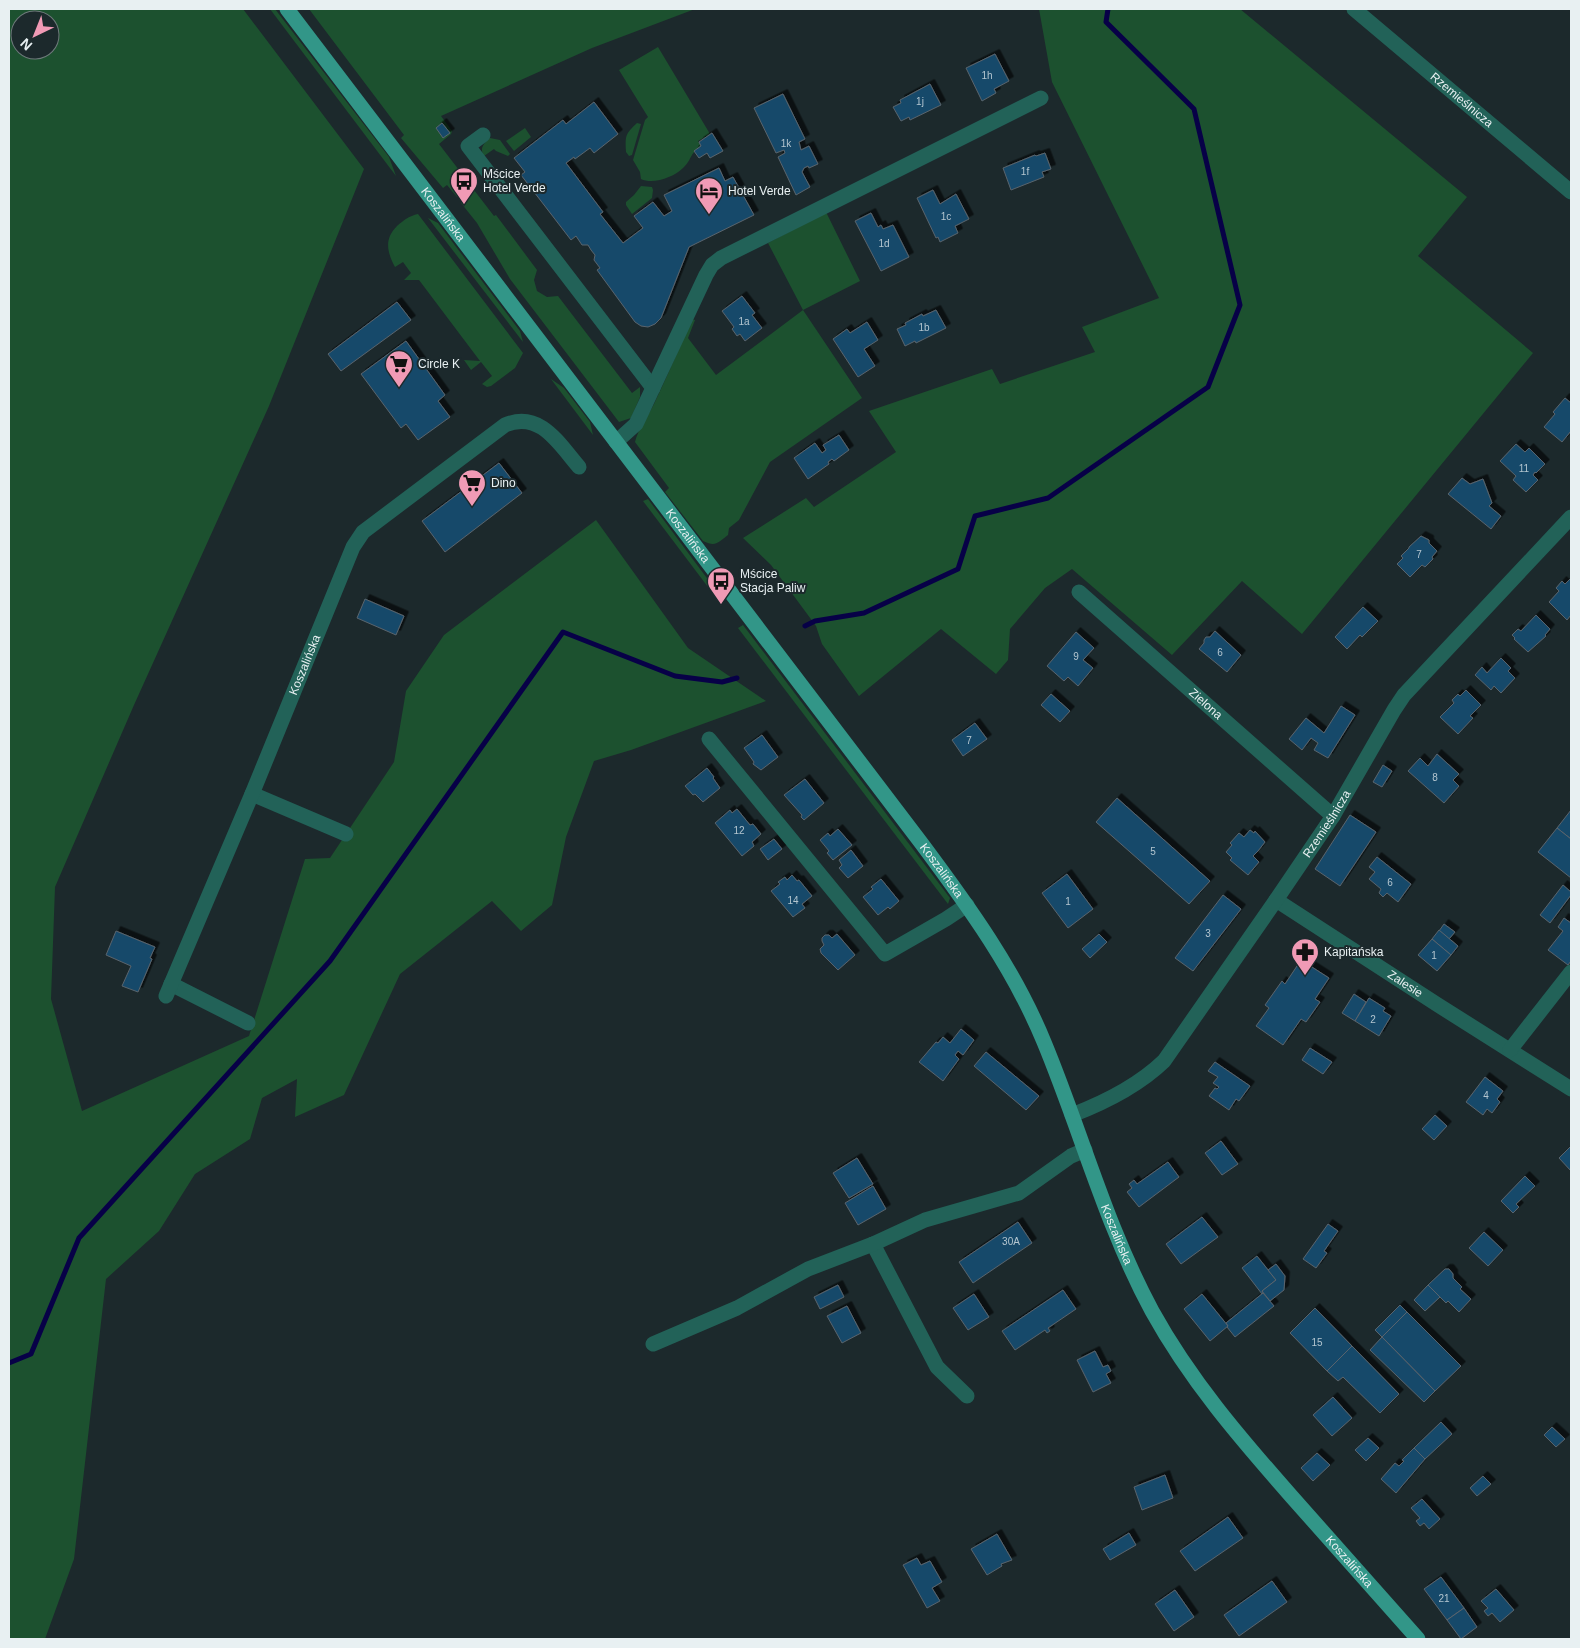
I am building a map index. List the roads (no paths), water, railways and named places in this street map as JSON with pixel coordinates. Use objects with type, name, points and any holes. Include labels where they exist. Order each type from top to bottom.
[{"type":"main road","name":"Koszalińska","points":[[286,9],[967,905],[1002,958],[1044,1042],[1130,1267],[1152,1311],[1190,1372],[1221,1415],[1418,1639]]},
{"type":"street","name":"Rzemieślnicza","points":[[1354,9],[1571,192]]},
{"type":"street","points":[[616,442],[636,424],[712,265],[721,258],[1041,98]]},
{"type":"street","points":[[482,135],[468,146],[653,388]]},
{"type":"street","name":"Koszalińska","points":[[248,1023],[168,990],[252,794],[353,547],[363,532],[505,425],[514,421],[538,424],[547,430],[579,467]]},
{"type":"street","name":"Rzemieślnicza","points":[[1072,1115],[1099,1104],[1136,1084],[1164,1061],[1333,816],[1404,695],[1571,517]]},
{"type":"street","name":"Zielona","points":[[1079,592],[1333,816]]},
{"type":"street","points":[[709,739],[885,954],[967,905]]},
{"type":"street","points":[[252,794],[346,834]]},
{"type":"street","name":"Zalesie","points":[[1276,900],[1571,1089]]},
{"type":"street","points":[[1510,1050],[1571,972]]},
{"type":"street","points":[[653,1344],[737,1308],[808,1269],[873,1244],[925,1220],[1019,1193],[1071,1156],[1085,1150]]},
{"type":"street","points":[[873,1244],[937,1367],[967,1396]]},
{"type":"waterway","points":[[805,626],[815,621],[864,613],[958,569],[975,516],[1048,498],[1208,387],[1240,305],[1194,109],[1106,22],[1108,9]]},
{"type":"waterway","points":[[9,1363],[31,1354],[79,1238],[330,961],[563,632],[675,676],[722,682],[737,678]]},
{"type":"place","name":"Mścice Hotel Verde","points":[[464,205]]},
{"type":"place","name":"Hotel Verde","points":[[709,215]]},
{"type":"place","name":"Circle K","points":[[399,388]]},
{"type":"place","name":"Dino","points":[[472,507]]},
{"type":"place","name":"Mścice Stacja Paliw","points":[[721,605]]},
{"type":"place","name":"Kapitańska","points":[[1305,976]]}]
